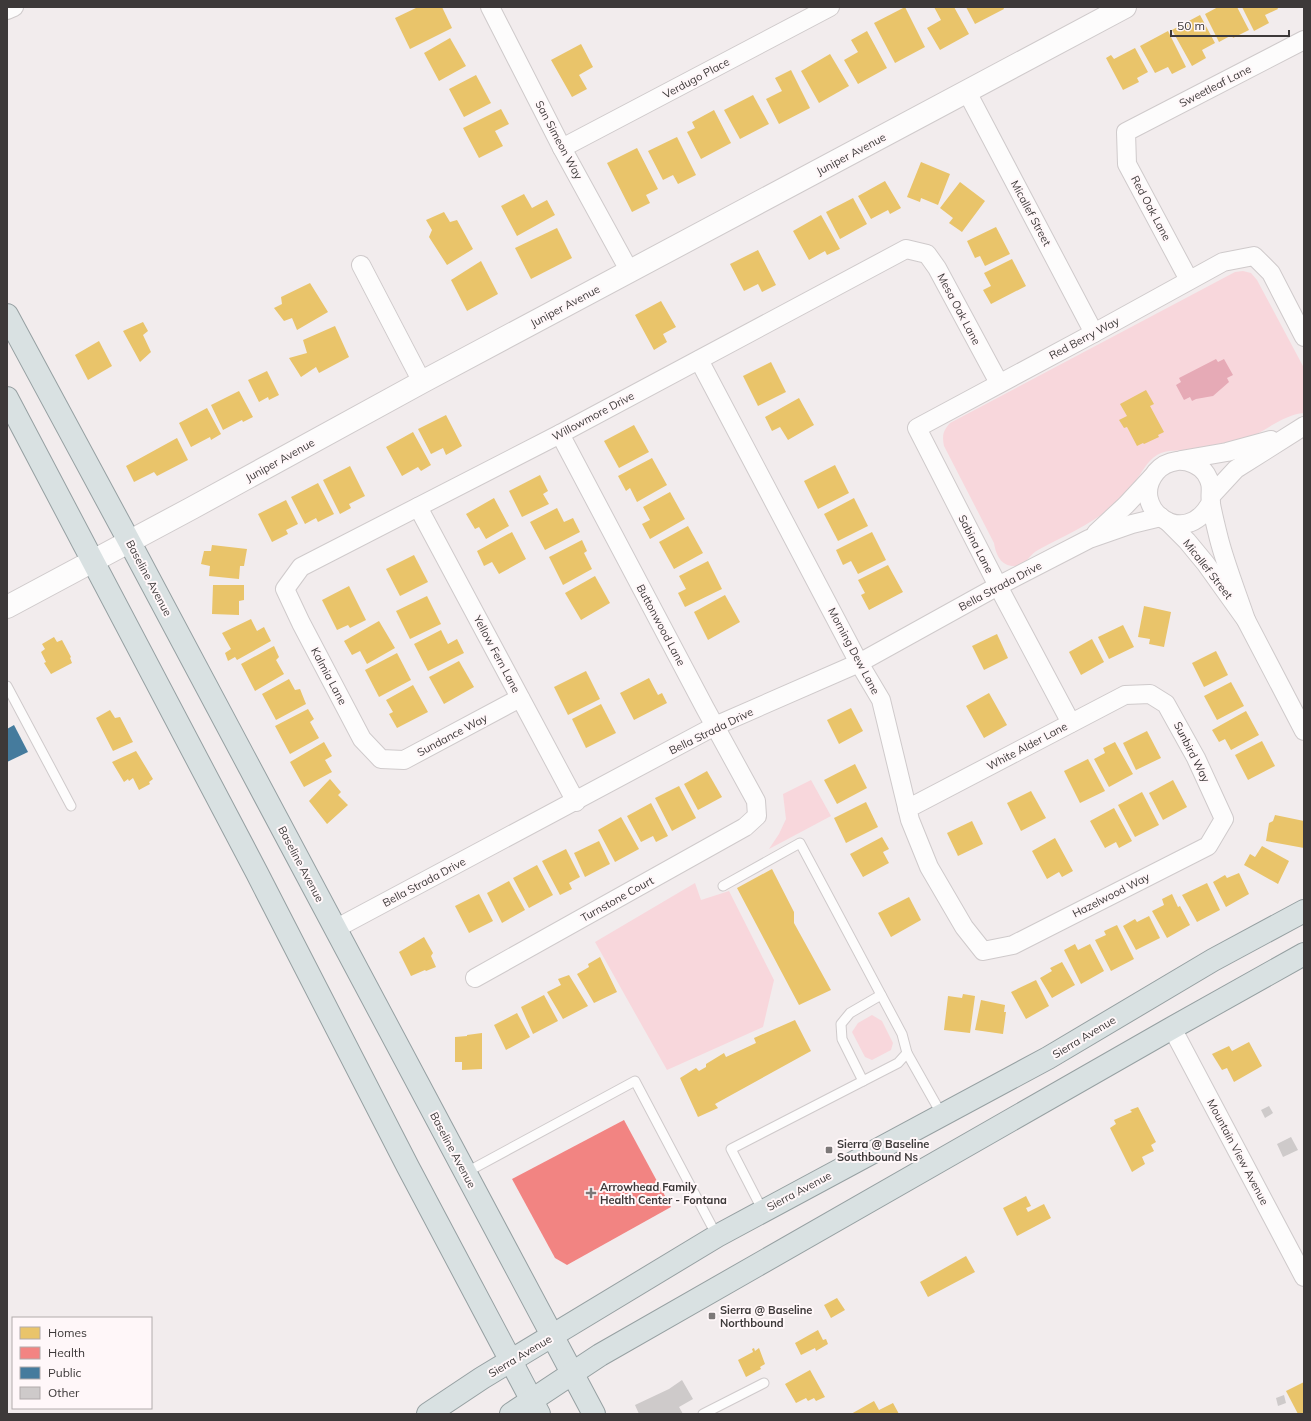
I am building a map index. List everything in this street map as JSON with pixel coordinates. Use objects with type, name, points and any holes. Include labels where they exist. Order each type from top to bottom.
[{"type":"main road","name":"Baseline Avenue","points":[[7,315],[594,1414]]},
{"type":"main road","points":[[7,398],[258,873],[408,1167],[535,1407]]},
{"type":"main road","name":"Sierra Avenue","points":[[428,1414],[482,1378],[512,1362],[664,1267],[717,1236],[1048,1058],[1213,960],[1304,912]]},
{"type":"main road","points":[[511,1414],[535,1407],[572,1374],[600,1355],[1304,954]]},
{"type":"street","points":[[7,10],[14,7]]},
{"type":"street","name":"San Simeon Way","points":[[490,7],[562,148],[630,272]]},
{"type":"street","name":"Verdugo Place","points":[[562,148],[830,7]]},
{"type":"street","name":"Juniper Avenue","points":[[7,607],[422,382],[1125,7]]},
{"type":"street","name":"Sweetleaf Lane","points":[[1126,132],[1304,40]]},
{"type":"street","name":"Micallef Street","points":[[967,92],[1094,333]]},
{"type":"street","name":"Red Oak Lane","points":[[1126,132],[1127,164],[1189,280]]},
{"type":"street","name":"Willowmore Drive","points":[[285,589],[301,567],[560,434],[906,249]]},
{"type":"street","name":"Mesa Oak Lane","points":[[906,249],[927,254],[937,268],[999,383]]},
{"type":"street","name":"Red Berry Way","points":[[917,428],[1223,262],[1254,256],[1271,274],[1304,337]]},
{"type":"street","points":[[361,265],[422,382]]},
{"type":"street","name":"Morning Dew Lane","points":[[699,360],[880,700],[910,820],[929,867],[964,927],[983,951]]},
{"type":"street","points":[[1211,499],[1236,469],[1287,435],[1304,426]]},
{"type":"street","name":"Sabina Lane","points":[[917,428],[998,586],[1071,723]]},
{"type":"street","name":"Buttonwood Lane","points":[[560,434],[756,801],[757,816]]},
{"type":"street","points":[[1178,461],[1189,462],[1198,466],[1210,481],[1212,491],[1211,499],[1206,511],[1200,518],[1183,524],[1164,519],[1150,504],[1149,486],[1152,477],[1159,468],[1168,463],[1178,461],[1227,452],[1287,435]]},
{"type":"street","name":"Bella Strada Drive","points":[[1089,539],[1126,505],[1152,477]]},
{"type":"street","name":"Micallef Street","points":[[1211,499],[1220,545],[1246,620]]},
{"type":"street","name":"Yellow Fern Lane","points":[[418,507],[576,802]]},
{"type":"street","name":"Micallef Street","points":[[1164,519],[1187,541],[1206,564],[1246,620],[1304,731]]},
{"type":"street","name":"Bella Strada Drive","points":[[335,929],[576,802],[715,726],[859,663],[998,586],[1089,539],[1132,524],[1164,519]]},
{"type":"street","name":"Kalmia Lane","points":[[285,589],[301,623],[362,739],[381,759]]},
{"type":"street","name":"White Alder Lane","points":[[907,809],[1125,695],[1150,694]]},
{"type":"street","name":"Sunbird Way","points":[[1150,694],[1166,704],[1196,758],[1224,819]]},
{"type":"street","name":"Sundance Way","points":[[381,759],[404,760],[520,698]]},
{"type":"street","name":"Turnstone Court","points":[[475,978],[745,827],[757,816]]},
{"type":"street","name":"Hazelwood Way","points":[[983,951],[1014,945],[1208,846],[1224,819]]},
{"type":"street","name":"Mountain View Avenue","points":[[1172,1028],[1304,1277]]},
{"type":"lane","points":[[7,686],[71,806]]},
{"type":"lane","points":[[724,886],[800,843],[902,1034],[907,1053],[942,1115]]},
{"type":"lane","points":[[863,1081],[842,1039],[841,1024],[850,1013],[881,995]]},
{"type":"lane","points":[[764,1211],[731,1149],[898,1063],[907,1053]]},
{"type":"lane","points":[[465,1173],[635,1082],[717,1236]]},
{"type":"lane","points":[[703,1414],[764,1383]]},
{"type":"shaded area","points":[[1243,271],[1251,273],[1257,280],[1304,368],[1304,413],[1279,421],[1255,435],[1238,442],[1202,449],[1169,451],[1161,453],[1147,464],[1134,483],[1118,501],[1098,517],[1038,550],[1023,564],[1011,566],[1003,562],[998,556],[994,543],[944,446],[944,431],[950,423],[1235,272]]},
{"type":"shaded area","points":[[1216,359],[1218,362],[1224,359],[1233,375],[1227,378],[1229,382],[1213,396],[1192,401],[1190,397],[1184,400],[1176,385],[1181,382],[1179,378]]},
{"type":"shaded area","points":[[811,780],[831,816],[769,849],[779,834],[786,819],[783,794]]},
{"type":"shaded area","points":[[695,883],[701,900],[729,891],[774,980],[763,1027],[667,1070],[595,942]]},
{"type":"shaded area","points":[[872,1015],[882,1021],[893,1043],[891,1050],[872,1060],[865,1057],[852,1032],[858,1023]]},
{"type":"building: Homes","points":[[418,7],[442,7],[452,28],[410,49],[395,18]]},
{"type":"building: Homes","points":[[905,7],[925,47],[895,63],[874,23]]},
{"type":"building: Homes","points":[[934,7],[954,7],[969,34],[940,50],[927,28],[941,20]]},
{"type":"building: Homes","points":[[966,7],[1003,7],[1004,9],[975,24]]},
{"type":"building: Homes","points":[[1218,7],[1237,7],[1249,30],[1233,38],[1232,35],[1219,42],[1205,14]]},
{"type":"building: Homes","points":[[1242,7],[1277,7],[1278,9],[1265,15],[1269,23],[1254,31]]},
{"type":"building: Homes","points":[[1200,15],[1215,43],[1202,50],[1206,58],[1192,66],[1172,30]]},
{"type":"building: Homes","points":[[867,31],[887,68],[858,84],[844,60],[858,52],[851,40]]},
{"type":"building: Homes","points":[[1168,31],[1186,67],[1172,74],[1168,67],[1155,73],[1140,46]]},
{"type":"building: Homes","points":[[450,38],[466,66],[439,81],[424,53]]},
{"type":"building: Homes","points":[[581,44],[593,67],[579,75],[587,89],[572,97],[551,60]]},
{"type":"building: Homes","points":[[1135,48],[1148,72],[1137,78],[1139,82],[1123,90],[1106,58],[1111,55],[1114,59]]},
{"type":"building: Homes","points":[[830,54],[849,86],[819,103],[801,71]]},
{"type":"building: Homes","points":[[791,70],[810,108],[779,124],[766,99],[782,91],[775,78]]},
{"type":"building: Homes","points":[[476,75],[491,103],[464,117],[449,89]]},
{"type":"building: Homes","points":[[753,95],[769,124],[740,139],[724,110]]},
{"type":"building: Homes","points":[[501,109],[509,124],[495,131],[503,146],[479,158],[463,128]]},
{"type":"building: Homes","points":[[714,110],[731,143],[701,159],[687,132],[695,128],[692,122]]},
{"type":"building: Homes","points":[[677,137],[696,175],[678,184],[673,175],[663,180],[648,151]]},
{"type":"building: Homes","points":[[637,148],[658,189],[646,195],[650,203],[632,212],[607,163]]},
{"type":"building: Homes","points":[[921,162],[950,174],[938,205],[921,198],[920,202],[907,197]]},
{"type":"building: Homes","points":[[885,181],[901,208],[890,214],[888,210],[871,219],[858,196]]},
{"type":"building: Homes","points":[[960,182],[985,201],[962,232],[949,223],[953,218],[940,208]]},
{"type":"building: Homes","points":[[524,194],[532,208],[547,200],[555,215],[517,236],[501,206]]},
{"type":"building: Homes","points":[[853,198],[867,224],[840,239],[826,212]]},
{"type":"building: Homes","points":[[444,212],[450,222],[457,220],[473,249],[447,265],[429,237],[432,230],[426,220]]},
{"type":"building: Homes","points":[[821,215],[840,249],[827,255],[825,251],[809,260],[793,231]]},
{"type":"building: Homes","points":[[996,227],[1010,254],[985,266],[980,256],[975,258],[967,241]]},
{"type":"building: Homes","points":[[557,228],[572,258],[531,279],[515,248]]},
{"type":"building: Homes","points":[[758,250],[776,285],[762,292],[758,284],[744,291],[730,264]]},
{"type":"building: Homes","points":[[1012,259],[1026,286],[991,304],[983,290],[991,286],[984,273]]},
{"type":"building: Homes","points":[[481,261],[498,294],[467,311],[451,280]]},
{"type":"building: Homes","points":[[310,283],[328,312],[297,330],[292,318],[284,321],[274,308],[282,304],[281,297]]},
{"type":"building: Homes","points":[[661,301],[676,327],[663,334],[667,342],[654,350],[635,315]]},
{"type":"building: Homes","points":[[143,322],[148,331],[143,335],[151,352],[140,362],[123,331]]},
{"type":"building: Homes","points":[[335,326],[349,357],[319,373],[316,367],[301,377],[289,358],[307,353],[303,340]]},
{"type":"building: Homes","points":[[99,341],[112,366],[88,380],[75,355]]},
{"type":"building: Homes","points":[[771,362],[786,392],[758,406],[743,376]]},
{"type":"building: Homes","points":[[267,371],[279,395],[269,400],[268,397],[259,402],[248,380]]},
{"type":"building: Homes","points":[[1146,390],[1154,404],[1150,406],[1164,432],[1158,435],[1159,437],[1137,446],[1127,427],[1124,428],[1119,420],[1127,416],[1120,404]]},
{"type":"building: Homes","points":[[239,391],[253,417],[243,422],[242,420],[223,430],[211,405]]},
{"type":"building: Homes","points":[[799,398],[814,425],[788,440],[780,427],[772,431],[765,417]]},
{"type":"building: Homes","points":[[207,408],[221,434],[211,440],[210,437],[191,447],[179,423]]},
{"type":"building: Homes","points":[[446,415],[462,446],[446,455],[443,448],[431,454],[418,429]]},
{"type":"building: Homes","points":[[634,425],[649,452],[619,468],[604,441]]},
{"type":"building: Homes","points":[[413,432],[431,465],[421,471],[418,467],[402,476],[386,447]]},
{"type":"building: Homes","points":[[177,438],[188,460],[157,476],[154,472],[134,482],[126,466]]},
{"type":"building: Homes","points":[[652,458],[667,485],[637,502],[630,488],[626,491],[618,476]]},
{"type":"building: Homes","points":[[835,465],[849,493],[818,509],[804,481]]},
{"type":"building: Homes","points":[[350,466],[365,496],[349,504],[351,508],[340,514],[323,480]]},
{"type":"building: Homes","points":[[540,475],[548,491],[543,494],[549,504],[522,517],[509,491]]},
{"type":"building: Homes","points":[[318,483],[334,514],[318,522],[316,518],[305,524],[291,497]]},
{"type":"building: Homes","points":[[670,492],[685,519],[650,539],[642,524],[650,520],[643,507]]},
{"type":"building: Homes","points":[[494,498],[509,526],[486,539],[479,527],[475,529],[466,514]]},
{"type":"building: Homes","points":[[854,498],[868,526],[838,541],[824,514]]},
{"type":"building: Homes","points":[[286,500],[298,524],[286,530],[288,534],[272,542],[258,514]]},
{"type":"building: Homes","points":[[557,508],[564,522],[573,518],[580,532],[545,550],[530,522]]},
{"type":"building: Homes","points":[[688,526],[703,553],[674,569],[659,542]]},
{"type":"building: Homes","points":[[512,532],[526,559],[499,574],[492,562],[484,566],[477,551]]},
{"type":"building: Homes","points":[[872,532],[886,560],[858,574],[851,561],[843,565],[836,550]]},
{"type":"building: Homes","points":[[582,540],[587,551],[584,553],[592,569],[563,585],[549,557]]},
{"type":"building: Homes","points":[[212,545],[247,549],[244,566],[240,566],[239,579],[209,576],[210,566],[201,564],[204,551],[211,551]]},
{"type":"building: Homes","points":[[414,555],[428,582],[400,596],[386,569]]},
{"type":"building: Homes","points":[[708,561],[722,589],[685,607],[678,593],[686,589],[679,576]]},
{"type":"building: Homes","points":[[888,565],[903,592],[869,610],[861,595],[865,593],[858,580]]},
{"type":"building: Homes","points":[[595,576],[610,603],[581,620],[565,593]]},
{"type":"building: Homes","points":[[213,585],[244,585],[244,600],[239,601],[239,615],[212,614]]},
{"type":"building: Homes","points":[[349,586],[366,620],[350,628],[348,625],[337,630],[322,600]]},
{"type":"building: Homes","points":[[725,595],[740,622],[708,640],[694,612]]},
{"type":"building: Homes","points":[[427,596],[441,624],[410,639],[396,611]]},
{"type":"building: Homes","points":[[1144,606],[1171,612],[1164,647],[1149,644],[1150,639],[1138,637]]},
{"type":"building: Homes","points":[[251,619],[257,631],[264,627],[271,641],[237,660],[235,657],[228,661],[225,653],[231,649],[222,633]]},
{"type":"building: Homes","points":[[379,621],[395,648],[367,664],[360,651],[352,655],[344,641]]},
{"type":"building: Homes","points":[[1123,625],[1134,647],[1109,659],[1098,637]]},
{"type":"building: Homes","points":[[441,630],[448,644],[457,639],[464,653],[428,671],[414,644]]},
{"type":"building: Homes","points":[[997,634],[1008,658],[984,670],[972,646]]},
{"type":"building: Homes","points":[[54,637],[57,642],[62,640],[71,657],[72,663],[51,674],[44,663],[46,662],[41,652],[45,649],[42,644]]},
{"type":"building: Homes","points":[[1092,639],[1104,662],[1081,675],[1069,652]]},
{"type":"building: Homes","points":[[274,646],[279,657],[276,660],[284,674],[255,691],[241,664]]},
{"type":"building: Homes","points":[[1216,651],[1228,675],[1204,687],[1192,663]]},
{"type":"building: Homes","points":[[397,653],[411,680],[379,697],[365,670]]},
{"type":"building: Homes","points":[[459,661],[474,687],[444,704],[429,677]]},
{"type":"building: Homes","points":[[586,671],[600,699],[568,715],[554,687]]},
{"type":"building: Homes","points":[[649,678],[658,695],[662,693],[667,703],[634,720],[620,693]]},
{"type":"building: Homes","points":[[289,679],[295,690],[300,689],[306,704],[276,720],[262,694]]},
{"type":"building: Homes","points":[[1231,682],[1244,706],[1217,720],[1204,696]]},
{"type":"building: Homes","points":[[413,685],[428,712],[397,728],[389,714],[393,712],[386,700]]},
{"type":"building: Homes","points":[[989,693],[1007,725],[984,738],[966,706]]},
{"type":"building: Homes","points":[[601,704],[616,733],[586,748],[572,719]]},
{"type":"building: Homes","points":[[851,708],[863,731],[839,744],[827,720]]},
{"type":"building: Homes","points":[[308,709],[314,719],[310,722],[319,738],[290,754],[275,726]]},
{"type":"building: Homes","points":[[110,710],[115,718],[120,717],[133,742],[113,751],[96,718]]},
{"type":"building: Homes","points":[[1246,711],[1259,735],[1231,750],[1225,739],[1219,742],[1212,730]]},
{"type":"building: Homes","points":[[1147,731],[1161,758],[1136,770],[1123,743]]},
{"type":"building: Homes","points":[[1262,741],[1275,766],[1248,780],[1235,755]]},
{"type":"building: Homes","points":[[324,742],[332,756],[325,760],[332,772],[304,787],[290,762]]},
{"type":"building: Homes","points":[[1115,742],[1133,774],[1109,787],[1094,759],[1105,753],[1103,748]]},
{"type":"building: Homes","points":[[136,751],[153,779],[149,782],[150,784],[139,790],[133,778],[124,782],[112,762]]},
{"type":"building: Homes","points":[[1088,759],[1105,791],[1080,803],[1064,771]]},
{"type":"building: Homes","points":[[855,764],[867,788],[837,804],[824,780]]},
{"type":"building: Homes","points":[[707,771],[722,797],[698,810],[684,784]]},
{"type":"building: Homes","points":[[330,779],[341,792],[338,795],[348,805],[327,824],[309,801]]},
{"type":"building: Homes","points":[[1173,780],[1187,807],[1163,820],[1149,793]]},
{"type":"building: Homes","points":[[679,786],[696,818],[672,831],[655,798]]},
{"type":"building: Homes","points":[[1031,791],[1046,818],[1021,831],[1007,803]]},
{"type":"building: Homes","points":[[1142,792],[1159,825],[1135,837],[1118,805]]},
{"type":"building: Homes","points":[[866,802],[878,827],[846,843],[834,818]]},
{"type":"building: Homes","points":[[651,803],[668,836],[656,842],[653,836],[641,842],[627,816]]},
{"type":"building: Homes","points":[[1114,808],[1132,841],[1119,848],[1116,842],[1105,848],[1090,821]]},
{"type":"building: Homes","points":[[1275,815],[1304,821],[1304,848],[1266,841],[1269,823],[1273,821]]},
{"type":"building: Homes","points":[[621,817],[639,849],[615,862],[598,830]]},
{"type":"building: Homes","points":[[972,821],[983,844],[958,856],[947,833]]},
{"type":"building: Homes","points":[[882,837],[889,849],[883,852],[889,863],[863,877],[850,854]]},
{"type":"building: Homes","points":[[1055,838],[1073,871],[1062,877],[1059,872],[1047,879],[1032,851]]},
{"type":"building: Homes","points":[[599,841],[610,864],[585,877],[574,853]]},
{"type":"building: Homes","points":[[1262,846],[1289,861],[1278,884],[1244,865],[1250,854],[1255,857]]},
{"type":"building: Homes","points":[[566,849],[580,877],[569,883],[572,889],[560,895],[542,861]]},
{"type":"building: Homes","points":[[537,865],[553,895],[529,908],[513,878]]},
{"type":"building: Homes","points":[[772,869],[794,912],[794,923],[831,990],[799,1005],[737,888]]},
{"type":"building: Homes","points":[[1239,873],[1249,894],[1226,907],[1213,882],[1225,875],[1227,878]]},
{"type":"building: Homes","points":[[509,881],[525,910],[502,923],[487,893]]},
{"type":"building: Homes","points":[[1207,883],[1220,910],[1197,922],[1182,895]]},
{"type":"building: Homes","points":[[479,894],[493,921],[469,933],[455,906]]},
{"type":"building: Homes","points":[[1172,894],[1178,907],[1180,906],[1190,925],[1167,938],[1152,911],[1164,905],[1162,899]]},
{"type":"building: Homes","points":[[909,897],[921,920],[891,937],[878,913]]},
{"type":"building: Homes","points":[[1149,916],[1160,938],[1136,950],[1123,926],[1135,919],[1137,922]]},
{"type":"building: Homes","points":[[1117,925],[1134,959],[1111,971],[1095,940],[1106,935],[1104,931]]},
{"type":"building: Homes","points":[[424,937],[433,953],[431,956],[436,967],[411,976],[399,952]]},
{"type":"building: Homes","points":[[1075,944],[1078,950],[1090,944],[1104,971],[1081,984],[1064,950]]},
{"type":"building: Homes","points":[[600,957],[617,992],[594,1003],[577,974],[589,967],[588,964]]},
{"type":"building: Homes","points":[[1062,962],[1075,985],[1052,998],[1040,978],[1052,971],[1050,968]]},
{"type":"building: Homes","points":[[569,975],[588,1006],[563,1019],[547,992],[561,985],[558,979]]},
{"type":"building: Homes","points":[[1036,980],[1049,1006],[1026,1019],[1011,992]]},
{"type":"building: Homes","points":[[963,994],[975,996],[970,1033],[944,1030],[948,996],[962,998]]},
{"type":"building: Homes","points":[[544,995],[558,1021],[533,1034],[521,1007]]},
{"type":"building: Homes","points":[[981,1000],[1005,1005],[1004,1012],[1006,1012],[1003,1034],[975,1030]]},
{"type":"building: Homes","points":[[517,1013],[530,1037],[506,1050],[494,1025]]},
{"type":"building: Homes","points":[[795,1020],[811,1051],[715,1104],[718,1108],[698,1117],[680,1078],[696,1068],[699,1071],[706,1067],[706,1064],[724,1053],[726,1057],[756,1043],[754,1038]]},
{"type":"building: Homes","points":[[482,1033],[482,1069],[462,1070],[462,1062],[455,1062],[455,1037]]},
{"type":"building: Homes","points":[[1249,1042],[1262,1066],[1234,1082],[1227,1068],[1222,1070],[1212,1054],[1229,1046],[1232,1051]]},
{"type":"building: Homes","points":[[1138,1107],[1156,1142],[1151,1145],[1154,1151],[1142,1157],[1145,1164],[1132,1172],[1110,1128],[1116,1124],[1114,1120],[1132,1112],[1130,1110]]},
{"type":"building: Homes","points":[[1026,1196],[1031,1206],[1026,1208],[1028,1212],[1044,1204],[1051,1218],[1017,1236],[1003,1208]]},
{"type":"building: Homes","points":[[966,1256],[975,1272],[928,1297],[920,1282]]},
{"type":"building: Homes","points":[[837,1298],[845,1310],[831,1318],[824,1305]]},
{"type":"building: Homes","points":[[818,1330],[823,1340],[826,1339],[828,1344],[816,1351],[815,1348],[801,1355],[795,1343]]},
{"type":"building: Homes","points":[[754,1348],[755,1351],[759,1348],[765,1364],[760,1367],[761,1369],[746,1377],[738,1360],[753,1352],[752,1349]]},
{"type":"building: Homes","points":[[810,1370],[825,1397],[816,1401],[814,1398],[808,1401],[806,1398],[796,1403],[785,1384]]},
{"type":"building: Homes","points":[[1304,1382],[1304,1413],[1298,1414],[1286,1391]]},
{"type":"building: Homes","points":[[874,1401],[879,1410],[893,1403],[899,1414],[851,1414]]},
{"type":"building: Health","name":"Arrowhead Family Health Center - Fontana","points":[[624,1120],[671,1207],[567,1265],[555,1258],[512,1179]]},
{"type":"building: Public","points":[[14,725],[28,752],[7,762],[7,729]]},
{"type":"building: Other","points":[[1269,1106],[1273,1113],[1265,1118],[1261,1110]]},
{"type":"building: Other","points":[[1291,1137],[1298,1150],[1283,1157],[1277,1144]]},
{"type":"building: Other","points":[[682,1380],[693,1399],[679,1407],[683,1414],[639,1414],[635,1405],[669,1389]]},
{"type":"building: Other","points":[[1284,1395],[1286,1403],[1278,1406],[1276,1398]]},
{"type":"place","name":"Sierra @ Baseline Southbound Ns","points":[[829,1150]]},
{"type":"place","name":"Arrowhead Family Health Center - Fontana","points":[[591,1193]]},
{"type":"place","name":"Sierra @ Baseline Northbound","points":[[712,1316]]}]
